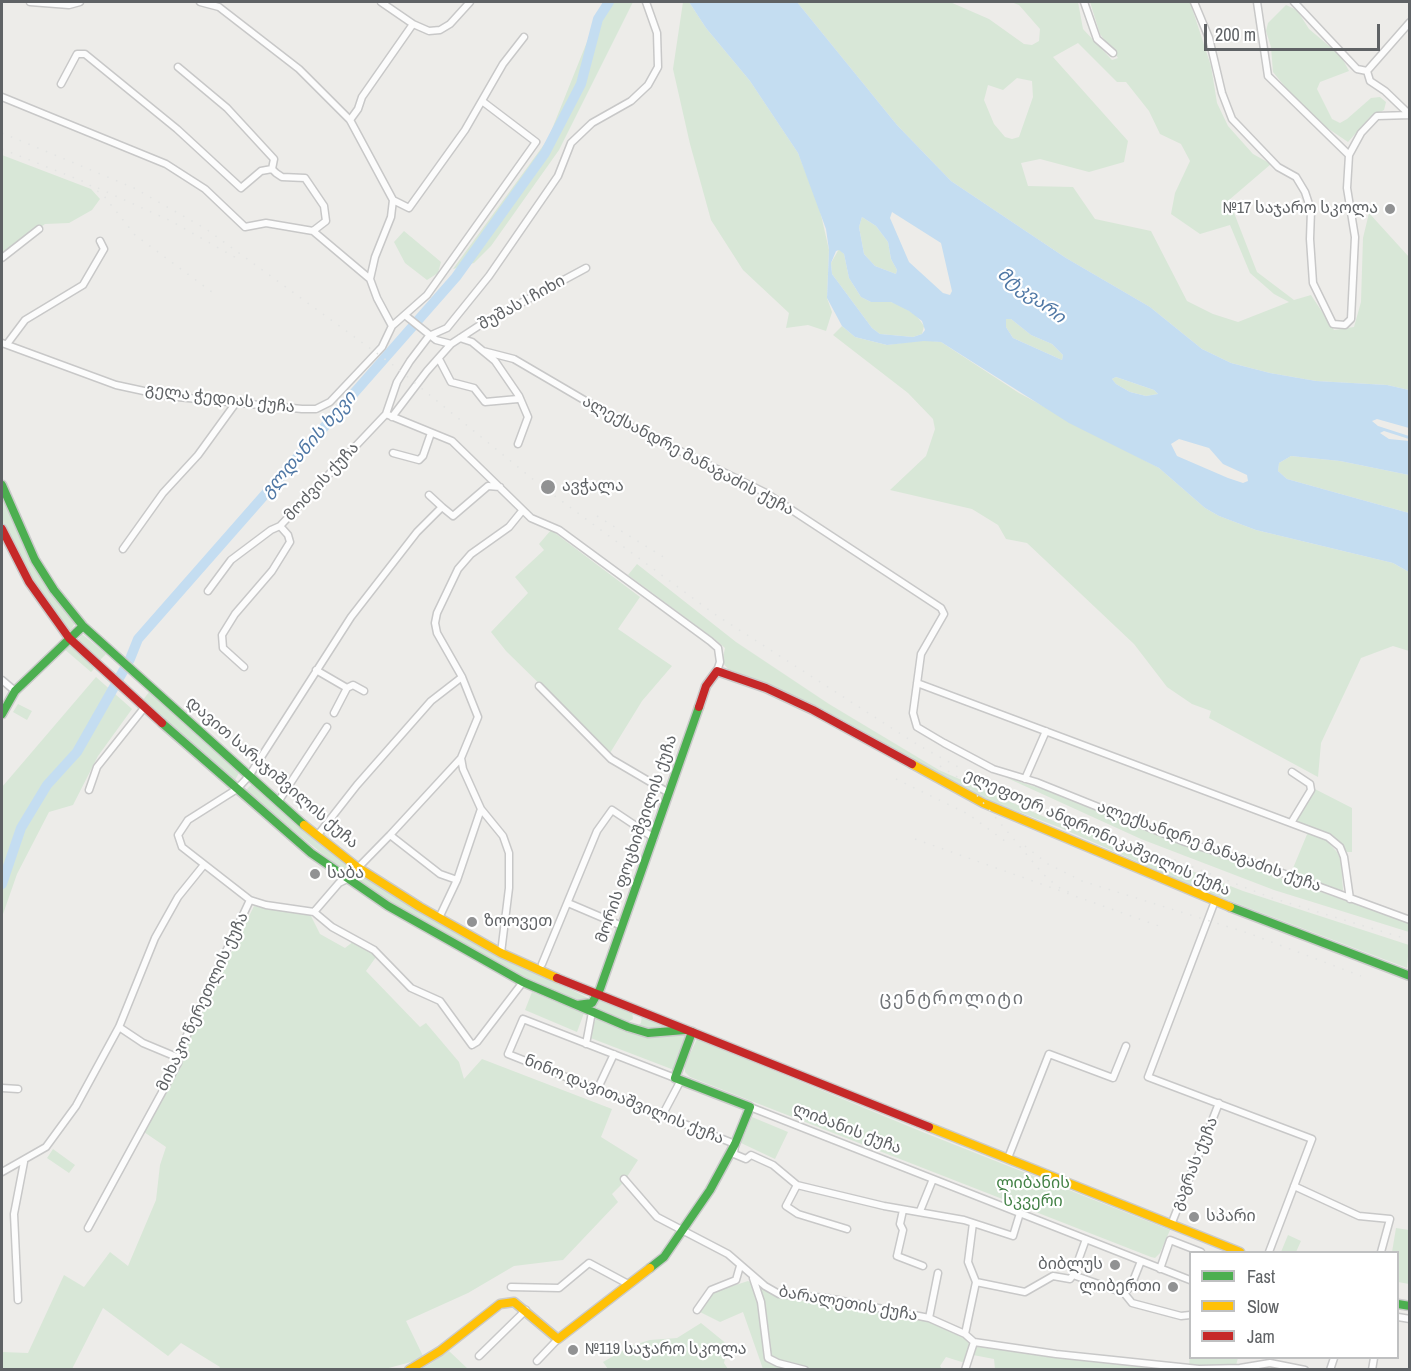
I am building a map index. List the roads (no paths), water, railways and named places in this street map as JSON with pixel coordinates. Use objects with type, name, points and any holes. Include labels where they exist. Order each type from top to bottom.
[{"type":"main road","points":[[2,485],[35,560],[54,590],[83,626],[15,691],[2,714]]},
{"type":"main road","points":[[2,529],[28,582],[69,638]]},
{"type":"main road","name":"დავით სარაჯიშვილის ქუჩა","points":[[83,626],[278,802],[357,867],[501,953],[598,994]]},
{"type":"main road","name":"დავით სარაჯიშვილის ქუჩა","points":[[69,638],[141,705],[304,848],[347,879],[448,942],[523,982],[577,1005]]},
{"type":"main road","name":"მორის ფოცხიშვილის ქუჩა","points":[[598,994],[706,686],[717,671]]},
{"type":"main road","name":"ელეფთერ ანდრონიკაშვილის ქუჩა","points":[[717,671],[766,688],[813,710],[983,803],[1215,901],[1410,976]]},
{"type":"main road","points":[[577,1005],[588,1006],[598,994]]},
{"type":"main road","name":"ლიბანის ქუჩა","points":[[598,994],[1171,1224],[1227,1250]]},
{"type":"main road","name":"ლიბანის ქუჩა","points":[[577,1005],[648,1033],[689,1031]]},
{"type":"main road","points":[[628,1027],[639,1021],[635,1009]]},
{"type":"main road","points":[[678,1079],[689,1031]]},
{"type":"main road","name":"ლიბანის ქუჩა","points":[[678,1079],[750,1107]]},
{"type":"main road","points":[[408,1370],[440,1351],[500,1304],[514,1302],[558,1340],[664,1257],[710,1190],[735,1144],[750,1107]]},
{"type":"street","points":[[30,2],[69,5],[80,2]]},
{"type":"street","points":[[200,2],[219,8],[299,69],[350,120],[393,200],[391,217],[375,257],[370,279]]},
{"type":"street","points":[[381,2],[413,24],[429,31],[440,30],[450,24],[470,2]]},
{"type":"street","points":[[646,2],[657,33],[658,66],[648,85],[631,101],[592,123],[571,143],[558,176],[489,276],[447,328],[427,335],[397,382],[389,416],[452,441],[531,518],[559,530],[710,641],[717,648],[720,662],[717,671]]},
{"type":"street","points":[[1084,2],[1097,39],[1113,53]]},
{"type":"street","points":[[1194,2],[1209,38],[1222,93],[1232,119],[1278,167],[1296,177],[1305,192],[1311,210],[1313,283],[1333,324],[1345,325],[1351,319],[1352,311],[1355,237],[1346,177],[1349,155],[1361,134],[1377,116],[1410,115]]},
{"type":"street","points":[[1257,2],[1268,76],[1349,155]]},
{"type":"street","points":[[1294,2],[1357,69],[1367,71]]},
{"type":"street","points":[[1367,71],[1410,22]]},
{"type":"street","points":[[350,120],[358,109],[362,97],[413,24]]},
{"type":"street","points":[[393,200],[409,208],[482,101],[491,81],[524,37]]},
{"type":"street","points":[[60,84],[78,54],[85,54],[177,129],[241,188],[261,171],[272,169],[282,177],[305,178],[324,206],[326,221],[313,231]]},
{"type":"street","points":[[178,67],[227,108],[274,159],[272,169]]},
{"type":"street","points":[[1367,71],[1370,81],[1385,91],[1410,115]]},
{"type":"street","points":[[2,97],[166,164],[205,189],[245,227],[266,224],[313,231],[370,279],[392,326]]},
{"type":"street","name":"გელა ჭედიას ქუჩა","points":[[4,343],[116,385],[167,396],[302,409],[316,409],[330,402],[382,347],[392,326],[408,318],[449,266],[536,142],[482,101]]},
{"type":"street","points":[[2,258],[39,229]]},
{"type":"street","points":[[4,343],[25,320],[83,285],[104,249],[100,241]]},
{"type":"street","name":"შუშას I ჩიხი","points":[[439,359],[460,338],[586,268]]},
{"type":"street","points":[[408,318],[427,335],[443,344],[451,345]]},
{"type":"street","points":[[460,338],[472,342],[505,372],[519,396],[528,417],[518,444]]},
{"type":"street","name":"ალექსანდრე მანაგაძის ქუჩა","points":[[483,351],[514,359],[626,424],[766,493],[941,608],[944,614],[921,654],[913,713],[917,727],[993,769],[1025,778],[1185,842],[1410,920]]},
{"type":"street","points":[[439,359],[451,382],[474,388],[484,402],[518,399],[519,396]]},
{"type":"street","name":"მოძვის ქუჩა","points":[[244,667],[223,648],[222,634],[235,614],[272,571],[290,542],[288,535],[280,526],[389,416],[439,359]]},
{"type":"street","points":[[123,549],[163,493],[198,455],[235,404]]},
{"type":"street","points":[[393,453],[418,460],[423,456],[431,433]]},
{"type":"street","points":[[429,495],[453,516],[488,486],[500,487]]},
{"type":"street","points":[[250,900],[203,866],[182,847],[179,831],[188,820],[237,789],[249,776],[351,617],[417,532],[442,507]]},
{"type":"street","points":[[522,511],[509,527],[471,554],[458,569],[437,613],[437,633],[462,677],[478,717],[461,758],[390,836],[347,879],[339,883],[314,912],[332,927],[374,950],[411,988],[440,1001],[472,1045],[477,1042],[523,982]]},
{"type":"street","points":[[208,591],[231,560],[271,530],[280,526]]},
{"type":"street","points":[[316,670],[347,688]]},
{"type":"street","points":[[317,836],[357,785],[431,700],[462,677]]},
{"type":"street","points":[[2,680],[15,691]]},
{"type":"street","points":[[917,682],[1328,837],[1340,847],[1350,899]]},
{"type":"street","points":[[334,712],[347,688],[353,685],[364,691]]},
{"type":"street","points":[[539,686],[611,759],[669,793]]},
{"type":"street","points":[[89,790],[97,767],[141,705]]},
{"type":"street","points":[[278,802],[327,727]]},
{"type":"street","points":[[1025,778],[1046,731]]},
{"type":"street","points":[[461,758],[463,769],[481,809],[503,836],[509,853],[509,888],[501,953]]},
{"type":"street","points":[[1291,823],[1311,790],[1310,784],[1292,772]]},
{"type":"street","points":[[439,918],[457,880],[481,809]]},
{"type":"street","points":[[542,964],[597,831],[612,810],[654,838]]},
{"type":"street","points":[[390,836],[440,874],[457,880]]},
{"type":"street","points":[[2,1172],[24,1162],[46,1147],[63,1126],[90,1083],[119,1027],[155,938],[178,897],[203,866]]},
{"type":"street","name":"მიხაკო წერეთლის ქუჩა","points":[[88,1227],[179,1058],[250,900],[266,906],[314,912]]},
{"type":"street","name":"გაგრას ქუჩა","points":[[1215,901],[1148,1077],[1312,1139],[1269,1251]]},
{"type":"street","points":[[568,903],[622,926]]},
{"type":"street","points":[[586,1044],[591,1012]]},
{"type":"street","name":"ლიბანის ქუჩა","points":[[523,1019],[678,1079]]},
{"type":"street","name":"ნინო დავითაშვილის ქუჩა","points":[[523,1019],[508,1054],[735,1144],[734,1154],[746,1159],[751,1155],[777,1167],[781,1174],[797,1185],[903,1210],[920,1211],[973,1223],[1013,1236],[1020,1214]]},
{"type":"street","points":[[119,1027],[143,1043],[179,1058]]},
{"type":"street","points":[[1008,1158],[1048,1054],[1113,1078],[1126,1046]]},
{"type":"street","points":[[598,1089],[614,1054]]},
{"type":"street","points":[[663,1114],[678,1079]]},
{"type":"street","points":[[2,1088],[18,1089]]},
{"type":"street","name":"გაგრას ქუჩა","points":[[1171,1224],[1219,1104]]},
{"type":"street","name":"ლიბანის ქუჩა","points":[[750,1107],[1189,1279]]},
{"type":"street","points":[[18,1300],[14,1214],[24,1162]]},
{"type":"street","name":"ბარალეთის ქუჩა","points":[[624,1179],[657,1217],[728,1254],[752,1276],[779,1294],[828,1298],[929,1318],[965,1334],[974,1342]]},
{"type":"street","points":[[920,1211],[933,1179]]},
{"type":"street","points":[[797,1185],[786,1206],[798,1214],[847,1229]]},
{"type":"street","points":[[1294,1186],[1359,1216],[1390,1219],[1381,1251]]},
{"type":"street","points":[[903,1210],[900,1224],[903,1230],[897,1256],[923,1266]]},
{"type":"street","points":[[965,1334],[976,1282],[968,1262],[973,1223]]},
{"type":"street","points":[[976,1282],[1025,1292],[1053,1276],[1070,1279],[1086,1239]]},
{"type":"street","points":[[1160,1269],[1170,1240],[1198,1251]]},
{"type":"street","points":[[1125,1293],[1131,1286],[1141,1261]]},
{"type":"street","points":[[511,1287],[559,1288],[589,1263],[628,1284]]},
{"type":"street","points":[[697,1310],[711,1290],[736,1280],[740,1266]]},
{"type":"street","points":[[929,1318],[938,1273]]},
{"type":"street","points":[[1073,1275],[1125,1293],[1132,1304],[1181,1316],[1189,1315]]},
{"type":"street","points":[[752,1276],[761,1302],[768,1358],[778,1364],[806,1370]]},
{"type":"street","points":[[479,1356],[526,1310]]},
{"type":"street","points":[[537,1361],[558,1340]]},
{"type":"street","points":[[966,1370],[974,1342],[1110,1362],[1199,1369],[1240,1368],[1270,1363],[1305,1370]]},
{"type":"water","name":"მტკვარი","points":[[689,2],[797,2],[897,125],[951,181],[1066,258],[1150,307],[1202,349],[1231,363],[1270,373],[1316,381],[1387,385],[1409,390],[1409,428],[1377,419],[1372,421],[1378,426],[1409,436],[1409,439],[1384,431],[1380,433],[1389,439],[1409,441],[1409,475],[1340,461],[1291,456],[1279,463],[1278,471],[1287,479],[1409,513],[1409,572],[1393,563],[1256,530],[1219,516],[1205,508],[1159,468],[1069,423],[941,342],[924,341],[887,345],[855,337],[842,326],[827,298],[829,250],[826,229],[798,153],[750,81],[706,28]],"holes":[[[892,212],[941,243],[952,291],[950,295],[943,293],[909,262],[890,218]],[[862,217],[876,226],[888,242],[891,259],[897,270],[896,274],[875,266],[864,254],[859,227]],[[839,250],[844,254],[849,278],[861,297],[871,302],[891,302],[909,311],[922,321],[925,330],[922,334],[913,337],[880,334],[872,328],[832,274],[831,263],[836,251]],[[1006,319],[1011,319],[1031,335],[1052,344],[1063,355],[1062,360],[1013,338],[1006,327]],[[1116,377],[1154,390],[1158,394],[1146,396],[1130,392],[1112,379]],[[1179,439],[1209,448],[1223,464],[1247,475],[1248,481],[1243,483],[1228,478],[1177,456],[1171,444]]]},
{"type":"waterway","name":"გლდანის ხევი","points":[[2,884],[21,828],[47,785],[77,752],[130,659],[138,639],[456,277],[545,153],[581,84],[598,19],[609,2]]},
{"type":"railway","points":[[2,133],[134,188],[206,229],[393,365],[540,485],[713,613],[918,745],[980,779],[1075,821],[1272,898],[1410,940]]},
{"type":"railway","points":[[2,149],[87,183],[104,196],[135,235],[216,295]]},
{"type":"railway","points":[[98,188],[171,221],[238,259]]},
{"type":"railway","points":[[597,516],[665,558]]},
{"type":"railway","points":[[940,766],[962,780],[975,793],[1043,874],[1058,887],[1075,895]]},
{"type":"railway","points":[[896,779],[968,814],[1009,844]]},
{"type":"railway","points":[[915,839],[1159,926]]},
{"type":"railway","points":[[1025,846],[1048,864],[1082,881],[1248,933],[1361,976]]},
{"type":"place","name":"№17 საჯარო სკოლა","points":[[1390,209]]},
{"type":"place","name":"ავჭალა","points":[[548,487]]},
{"type":"place","name":"საბა","points":[[315,874]]},
{"type":"place","name":"ზოოვეთ","points":[[472,922]]},
{"type":"place","name":"სპარი","points":[[1194,1217]]},
{"type":"place","name":"ბიბლუს","points":[[1115,1265]]},
{"type":"place","name":"ლიბერთი","points":[[1173,1287]]},
{"type":"place","name":"№119 საჯარო სკოლა","points":[[573,1350]]},
{"type":"district","name":"ცენტროლიტი","points":[[952,999]]},
{"type":"park label","name":"ლიბანის სკვერი","points":[[1033,1193]]}]
